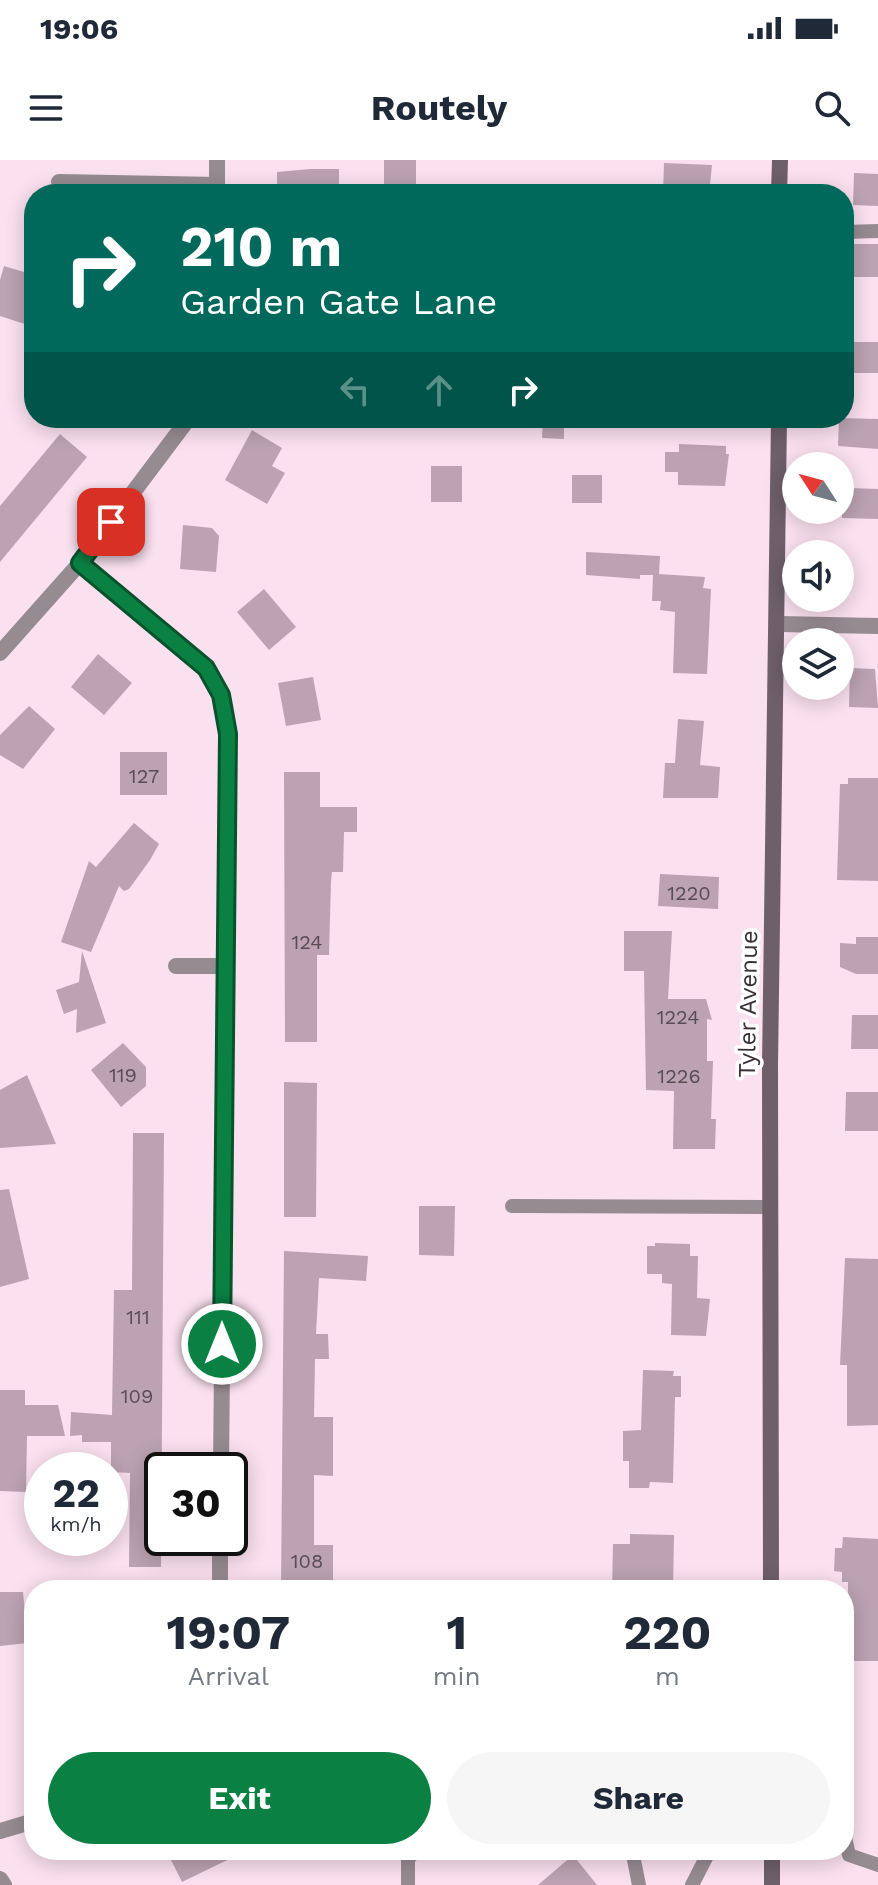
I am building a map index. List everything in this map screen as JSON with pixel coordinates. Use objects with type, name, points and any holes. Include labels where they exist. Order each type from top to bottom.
[{"type":"street","points":[[217,160],[217,184]]},
{"type":"street","points":[[779,184],[780,160]]},
{"type":"street","points":[[59,182],[98,184]]},
{"type":"street","points":[[0,653],[80,563],[181,428]]},
{"type":"street","name":"Tyler Avenue","points":[[771,1580],[770,1207],[779,428]]},
{"type":"street","points":[[80,563],[206,668],[221,695],[228,734],[221,1452]]},
{"type":"street","points":[[779,624],[878,626]]},
{"type":"street","points":[[176,966],[225,966]]},
{"type":"street","points":[[220,1556],[220,1580]]},
{"type":"street","points":[[0,1831],[24,1824]]},
{"type":"street","points":[[772,1860],[772,1885]]},
{"type":"street","points":[[0,1879],[4,1885]]},
{"type":"lane","points":[[854,232],[878,231]]},
{"type":"lane","points":[[512,1206],[770,1207]]},
{"type":"lane","points":[[854,1857],[878,1865]]},
{"type":"lane","points":[[408,1860],[408,1885]]},
{"type":"lane","points":[[634,1860],[639,1885]]},
{"type":"lane","points":[[692,1885],[705,1860]]},
{"type":"building","points":[[384,160],[416,160],[416,184],[384,184]]},
{"type":"building","points":[[664,163],[712,165],[710,184],[663,184]]},
{"type":"building","points":[[339,169],[339,184],[277,184],[277,172]]},
{"type":"building","points":[[854,173],[878,174],[878,206],[854,205]]},
{"type":"building","points":[[854,244],[878,244],[878,277],[854,277]]},
{"type":"building","points":[[4,266],[24,272],[24,324],[0,316],[0,280]]},
{"type":"building","points":[[854,342],[878,342],[878,373],[854,373]]},
{"type":"building","points":[[854,418],[878,419],[878,449],[838,446],[839,428],[854,428]]},
{"type":"building","points":[[542,428],[564,428],[564,439],[542,438]]},
{"type":"building","points":[[252,430],[282,448],[272,466],[285,473],[267,504],[225,480]]},
{"type":"building","points":[[60,434],[87,457],[0,562],[0,506]]},
{"type":"building","points":[[679,444],[726,446],[726,454],[729,454],[725,486],[678,485],[678,472],[665,472],[665,452],[679,452]]},
{"type":"building","points":[[431,466],[462,466],[462,502],[431,502]]},
{"type":"building","points":[[572,475],[602,475],[602,503],[572,503]]},
{"type":"building","points":[[854,488],[878,489],[878,519],[854,518]]},
{"type":"building","points":[[183,525],[212,528],[219,536],[216,572],[180,569]]},
{"type":"building","points":[[586,552],[660,556],[659,574],[705,577],[703,588],[711,589],[707,674],[673,673],[675,612],[660,610],[661,601],[652,601],[653,575],[640,575],[640,579],[586,575]]},
{"type":"building","points":[[264,589],[296,627],[269,650],[237,612]]},
{"type":"building","points":[[98,654],[132,683],[104,715],[71,687]]},
{"type":"building","points":[[854,668],[875,669],[878,708],[849,707],[849,700],[854,700]]},
{"type":"building","points":[[313,677],[321,720],[286,726],[278,683]]},
{"type":"building","points":[[29,706],[55,729],[23,769],[0,755],[0,735]]},
{"type":"building","points":[[678,719],[704,721],[700,765],[720,767],[718,798],[663,798],[665,763],[675,763]]},
{"type":"building","points":[[120,752],[167,752],[167,795],[120,795]]},
{"type":"building","points":[[284,772],[320,772],[320,807],[357,807],[357,832],[344,832],[343,872],[332,872],[329,955],[317,955],[317,1042],[285,1042]]},
{"type":"building","points":[[848,778],[878,778],[878,881],[837,880],[840,784],[848,784]]},
{"type":"building","points":[[134,823],[159,844],[150,860],[129,889],[124,891],[119,886],[91,952],[61,942],[89,861],[96,867]]},
{"type":"building","points":[[660,874],[719,877],[718,909],[658,906]]},
{"type":"building","points":[[624,931],[672,931],[668,999],[706,999],[712,1020],[707,1019],[707,1061],[713,1061],[711,1119],[716,1119],[715,1149],[673,1149],[674,1091],[646,1090],[644,971],[624,971]]},
{"type":"building","points":[[856,937],[878,937],[878,974],[856,974],[840,967],[840,943],[856,944]]},
{"type":"building","points":[[82,951],[106,1023],[76,1033],[77,1009],[64,1014],[56,990],[79,982]]},
{"type":"building","points":[[852,1015],[878,1015],[878,1049],[851,1049]]},
{"type":"building","points":[[123,1043],[146,1067],[146,1086],[121,1107],[91,1070]]},
{"type":"building","points":[[27,1075],[56,1144],[0,1148],[0,1090]]},
{"type":"building","points":[[284,1082],[317,1083],[316,1217],[284,1217]]},
{"type":"building","points":[[846,1092],[878,1092],[878,1131],[845,1131]]},
{"type":"building","points":[[133,1133],[164,1133],[162,1452],[144,1452],[144,1556],[161,1556],[161,1567],[129,1567],[128,1452],[111,1452],[111,1442],[82,1442],[82,1435],[70,1436],[71,1412],[112,1415],[114,1290],[132,1290]]},
{"type":"building","points":[[9,1189],[29,1279],[0,1287],[0,1190]]},
{"type":"building","points":[[419,1206],[455,1206],[454,1256],[419,1255]]},
{"type":"building","points":[[655,1243],[690,1244],[690,1256],[698,1256],[697,1298],[710,1299],[706,1336],[671,1335],[672,1284],[662,1283],[662,1274],[647,1274],[647,1246],[655,1246]]},
{"type":"building","points":[[284,1251],[368,1256],[366,1281],[319,1278],[316,1334],[328,1334],[329,1359],[315,1359],[314,1417],[333,1417],[333,1476],[314,1475],[314,1545],[333,1545],[333,1580],[281,1580]]},
{"type":"building","points":[[845,1258],[878,1259],[878,1425],[847,1426],[847,1365],[840,1365]]},
{"type":"building","points":[[643,1370],[674,1371],[673,1376],[681,1376],[681,1397],[675,1397],[673,1483],[650,1482],[649,1488],[629,1488],[629,1461],[623,1461],[623,1431],[641,1430]]},
{"type":"building","points":[[0,1390],[25,1390],[25,1405],[58,1405],[65,1436],[27,1436],[24,1492],[0,1491]]},
{"type":"building","points":[[630,1534],[674,1535],[673,1580],[612,1580],[613,1544],[630,1544]]},
{"type":"building","points":[[843,1537],[878,1539],[878,1661],[854,1661],[854,1580],[842,1580],[842,1572],[834,1571],[835,1548],[842,1548]]},
{"type":"building","points":[[0,1592],[23,1592],[24,1643],[0,1646]]},
{"type":"building","points":[[171,1860],[227,1860],[182,1882]]},
{"type":"building","points":[[567,1860],[577,1860],[597,1885],[538,1885]]},
{"type":"route","points":[[111,522],[80,563],[206,668],[221,695],[228,734],[222,1344]]}]
